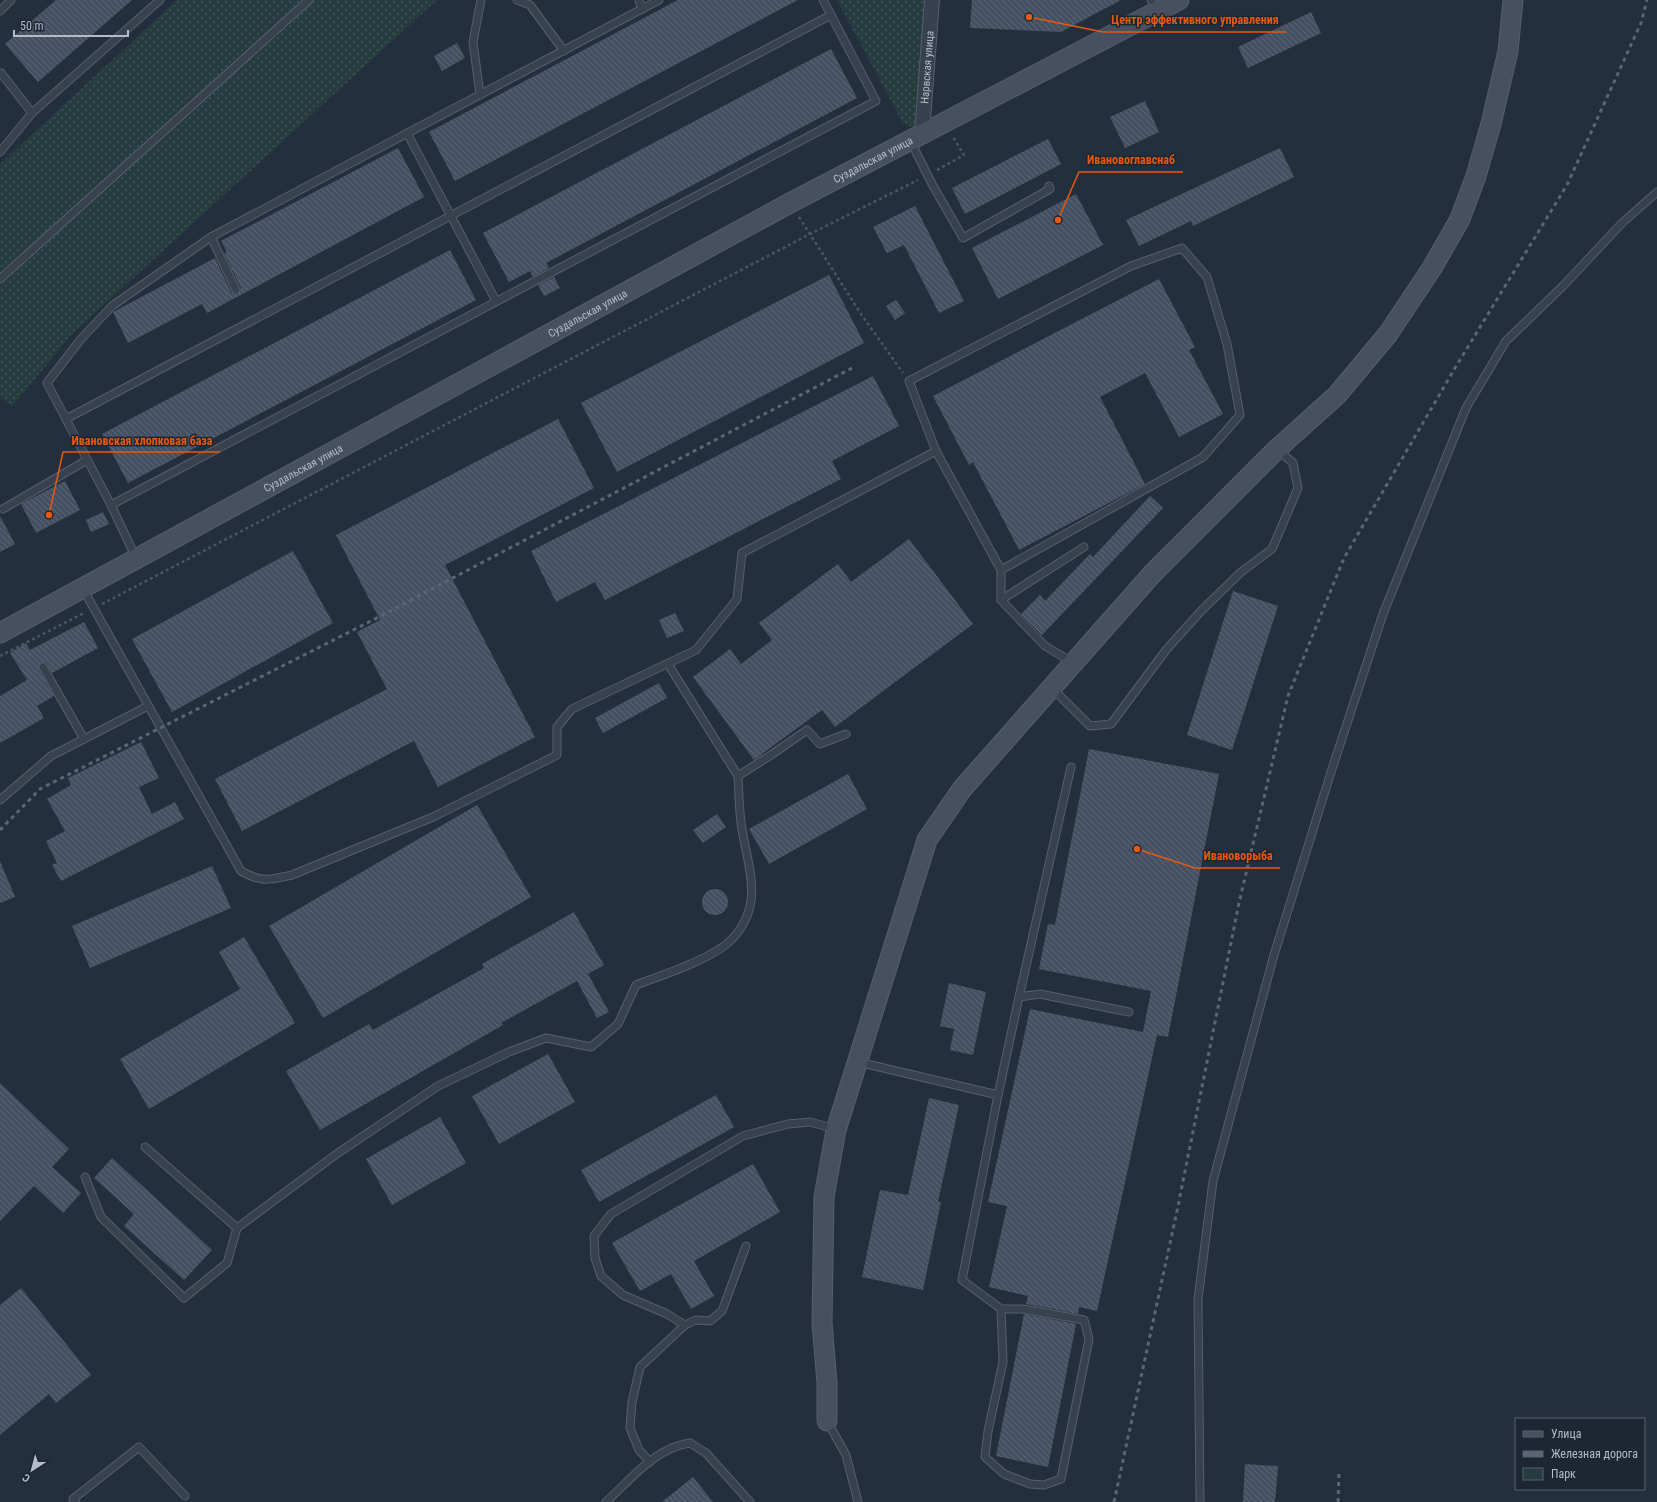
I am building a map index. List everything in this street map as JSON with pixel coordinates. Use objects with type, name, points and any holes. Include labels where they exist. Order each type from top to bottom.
[{"type":"street","name":"Нарвская улица","points":[[916,137],[932,0]]},
{"type":"street","name":"Суздальская улица","points":[[0,633],[790,203],[944,122],[1154,6],[1179,0]]},
{"type":"street","points":[[827,1421],[827,1384],[822,1324],[824,1197],[836,1130],[927,840],[962,789],[1153,573],[1277,448],[1337,394],[1388,334],[1432,268],[1460,219],[1476,176],[1491,124],[1508,51],[1513,0]]},
{"type":"lane","points":[[0,11],[12,0]]},
{"type":"lane","points":[[0,152],[32,113],[160,0]]},
{"type":"lane","points":[[0,279],[309,0]]},
{"type":"lane","points":[[480,95],[473,42],[481,0]]},
{"type":"lane","points":[[517,0],[530,5],[564,51]]},
{"type":"lane","points":[[638,0],[642,9]]},
{"type":"lane","points":[[136,558],[111,505],[47,383],[81,339],[112,306],[211,237],[659,0]]},
{"type":"lane","points":[[111,505],[876,101],[823,0]]},
{"type":"lane","points":[[66,419],[831,15]]},
{"type":"lane","points":[[0,73],[32,113]]},
{"type":"lane","points":[[407,133],[496,301]]},
{"type":"lane","points":[[916,137],[927,175],[963,238],[1050,189],[1049,186]]},
{"type":"lane","points":[[1200,1502],[1198,1299],[1212,1181],[1274,955],[1332,769],[1383,614],[1466,408],[1506,341],[1622,224],[1657,192]]},
{"type":"lane","points":[[211,237],[236,290]]},
{"type":"lane","points":[[1001,570],[1203,457],[1240,415],[1227,344],[1208,277],[1182,248],[1131,266],[909,381],[936,450],[1001,570],[1001,600],[1045,646],[1074,663]]},
{"type":"lane","points":[[1051,688],[1090,726],[1111,724],[1166,650],[1201,611],[1241,572],[1272,549],[1298,488],[1293,463],[1277,448]]},
{"type":"lane","points":[[83,589],[241,871],[255,879],[268,880],[292,875],[433,817],[557,755],[557,726],[572,709],[696,650],[737,599],[742,553],[936,450]]},
{"type":"lane","points":[[3,510],[88,460]]},
{"type":"lane","points":[[1001,600],[1084,547]]},
{"type":"lane","points":[[84,1177],[101,1217],[184,1298],[226,1263],[237,1228],[338,1153],[438,1086],[509,1052],[546,1038],[591,1047],[618,1024],[636,985],[702,959],[731,939],[749,914],[753,888],[749,859],[742,830],[738,776],[668,664]]},
{"type":"lane","points":[[43,667],[84,739]]},
{"type":"lane","points":[[0,800],[51,756],[148,706]]},
{"type":"lane","points":[[738,776],[771,756],[807,730],[820,744],[846,734]]},
{"type":"lane","points":[[1001,1309],[1003,1362],[988,1431],[985,1457],[1004,1474],[1030,1484],[1044,1485],[1061,1479],[1089,1339],[1084,1320],[1023,1309],[1001,1309],[962,1280],[1019,996],[1071,767]]},
{"type":"lane","points":[[1019,996],[1040,994],[1129,1012]]},
{"type":"lane","points":[[858,1062],[998,1095]]},
{"type":"lane","points":[[685,1325],[667,1314],[623,1296],[601,1276],[594,1258],[594,1236],[611,1214],[743,1136],[788,1124],[810,1122],[836,1130]]},
{"type":"lane","points":[[145,1147],[237,1228]]},
{"type":"lane","points":[[650,1462],[639,1450],[630,1428],[632,1402],[640,1367],[685,1325],[696,1320],[710,1321],[722,1310],[746,1246]]},
{"type":"lane","points":[[827,1421],[846,1455],[858,1502]]},
{"type":"lane","points":[[606,1502],[650,1462],[676,1445],[690,1443],[706,1453],[750,1502]]},
{"type":"lane","points":[[76,1502],[73,1499],[139,1447],[185,1496]]},
{"type":"path","points":[[0,656],[964,155],[944,122]]},
{"type":"path","points":[[790,203],[861,314],[909,381]]},
{"type":"green space","points":[[177,0],[437,0],[71,335],[12,407],[0,397],[0,164]]},
{"type":"green space","points":[[837,0],[929,0],[920,130],[903,123]]},
{"type":"building","points":[[56,0],[132,0],[38,82],[5,44]]},
{"type":"building","points":[[678,0],[798,0],[455,181],[429,132]]},
{"type":"building","points":[[972,0],[1121,0],[1061,32],[970,28]]},
{"type":"building","points":[[1311,12],[1321,33],[1248,68],[1238,47]]},
{"type":"building","points":[[457,43],[465,58],[442,71],[434,56]]},
{"type":"building","points":[[831,49],[857,98],[546,263],[549,268],[533,277],[530,271],[509,282],[483,233]]},
{"type":"building","points":[[1145,101],[1159,132],[1125,148],[1110,117]]},
{"type":"building","points":[[1048,139],[1061,164],[965,214],[952,188]]},
{"type":"building","points":[[398,148],[424,197],[207,313],[202,304],[128,343],[113,312],[215,258],[231,292],[235,295],[238,294],[241,288],[224,253],[227,252],[221,241]]},
{"type":"building","points":[[1280,148],[1294,177],[1193,226],[1191,221],[1139,246],[1126,220]]},
{"type":"building","points":[[1076,194],[1103,245],[998,299],[972,248]]},
{"type":"building","points":[[915,206],[964,301],[939,313],[904,245],[887,253],[873,227]]},
{"type":"building","points":[[450,250],[476,300],[128,483],[102,434]]},
{"type":"building","points":[[829,275],[864,343],[617,472],[581,403]]},
{"type":"building","points":[[554,277],[560,288],[544,296],[538,285]]},
{"type":"building","points":[[1159,279],[1195,347],[1189,350],[1223,414],[1179,437],[1145,373],[1100,397],[1145,484],[1019,550],[973,462],[969,465],[933,396]]},
{"type":"building","points":[[896,300],[905,313],[895,320],[886,306]]},
{"type":"building","points":[[873,376],[899,426],[832,461],[841,479],[605,600],[595,582],[556,602],[531,551]]},
{"type":"building","points":[[558,419],[594,488],[445,565],[535,737],[438,787],[414,741],[242,831],[215,779],[387,689],[357,632],[380,620],[336,535]]},
{"type":"building","points":[[65,481],[80,510],[36,533],[21,504]]},
{"type":"building","points":[[1150,496],[1163,508],[1042,635],[1021,614],[1040,595],[1045,601],[1090,554],[1093,557]]},
{"type":"building","points":[[103,512],[109,524],[91,532],[86,520]]},
{"type":"building","points":[[0,516],[15,544],[0,552]]},
{"type":"building","points":[[909,539],[973,624],[835,727],[822,710],[754,760],[693,677],[730,649],[741,664],[772,640],[759,623],[838,564],[851,582]]},
{"type":"building","points":[[293,551],[333,623],[172,712],[132,639]]},
{"type":"building","points":[[1233,591],[1278,606],[1232,750],[1187,735]]},
{"type":"building","points":[[675,613],[684,631],[667,638],[659,620]]},
{"type":"building","points":[[84,622],[98,648],[52,673],[46,663],[40,663],[39,669],[54,696],[37,706],[44,718],[0,743],[0,696],[27,680],[10,653],[26,643],[30,650]]},
{"type":"building","points":[[659,683],[667,698],[603,733],[595,718]]},
{"type":"building","points":[[141,742],[159,778],[139,787],[152,814],[175,802],[184,819],[61,881],[52,865],[57,863],[46,841],[65,831],[47,799],[71,785],[68,778]]},
{"type":"building","points":[[1089,749],[1219,774],[1168,1037],[1157,1035],[1097,1311],[1079,1307],[1078,1314],[1026,1304],[1028,1296],[989,1287],[1007,1206],[988,1202],[1030,1009],[1143,1032],[1151,991],[1039,969],[1048,924],[1055,925]]},
{"type":"building","points":[[848,774],[867,809],[769,864],[749,829]]},
{"type":"building","points":[[477,805],[531,897],[323,1018],[269,926]]},
{"type":"building","points":[[717,814],[726,827],[703,843],[693,830]]},
{"type":"building","points":[[0,861],[15,897],[0,903]]},
{"type":"building","points":[[212,866],[231,908],[90,968],[72,926]]},
{"type":"building","points":[[715,889],[724,893],[728,902],[724,911],[715,915],[706,911],[702,902],[706,893]]},
{"type":"building","points":[[574,912],[604,965],[588,974],[609,1012],[597,1018],[577,981],[501,1023],[503,1025],[320,1130],[286,1071],[369,1024],[373,1030],[484,968],[482,964]]},
{"type":"building","points":[[244,937],[295,1023],[149,1109],[120,1059],[240,989],[219,952]]},
{"type":"building","points":[[949,983],[986,992],[973,1055],[950,1050],[954,1029],[940,1026]]},
{"type":"building","points":[[548,1054],[575,1102],[499,1144],[472,1096]]},
{"type":"building","points":[[0,1083],[69,1149],[52,1167],[81,1193],[63,1213],[34,1186],[0,1221]]},
{"type":"building","points":[[716,1095],[734,1127],[599,1202],[581,1170]]},
{"type":"building","points":[[929,1098],[959,1105],[938,1202],[941,1202],[923,1290],[862,1277],[880,1190],[908,1195]]},
{"type":"building","points":[[440,1117],[466,1163],[392,1205],[366,1159]]},
{"type":"building","points":[[112,1158],[212,1250],[184,1280],[124,1226],[134,1214],[94,1178]]},
{"type":"building","points":[[753,1164],[780,1212],[694,1261],[714,1296],[691,1309],[671,1274],[640,1291],[612,1243]]},
{"type":"building","points":[[21,1288],[91,1375],[56,1403],[49,1394],[0,1435],[0,1305]]},
{"type":"building","points":[[1024,1314],[1076,1324],[1048,1467],[996,1456]]},
{"type":"building","points":[[1245,1464],[1278,1466],[1275,1502],[1243,1502]]},
{"type":"building","points":[[693,1477],[713,1502],[662,1502]]},
{"type":"railway","points":[[1114,1502],[1177,1211],[1239,903],[1288,696],[1344,558],[1455,368],[1567,185],[1641,23],[1647,0]]},
{"type":"railway","points":[[0,830],[40,789],[371,621],[852,368]]},
{"type":"railway","points":[[1338,1502],[1339,1473]]},
{"type":"place","name":"Центр эффективного управления","points":[[1029,17]]},
{"type":"place","name":"Ивановоглавснаб","points":[[1058,220]]},
{"type":"place","name":"Ивановская хлопковая база","points":[[49,515]]},
{"type":"place","name":"Ивановорыба","points":[[1137,849]]}]
